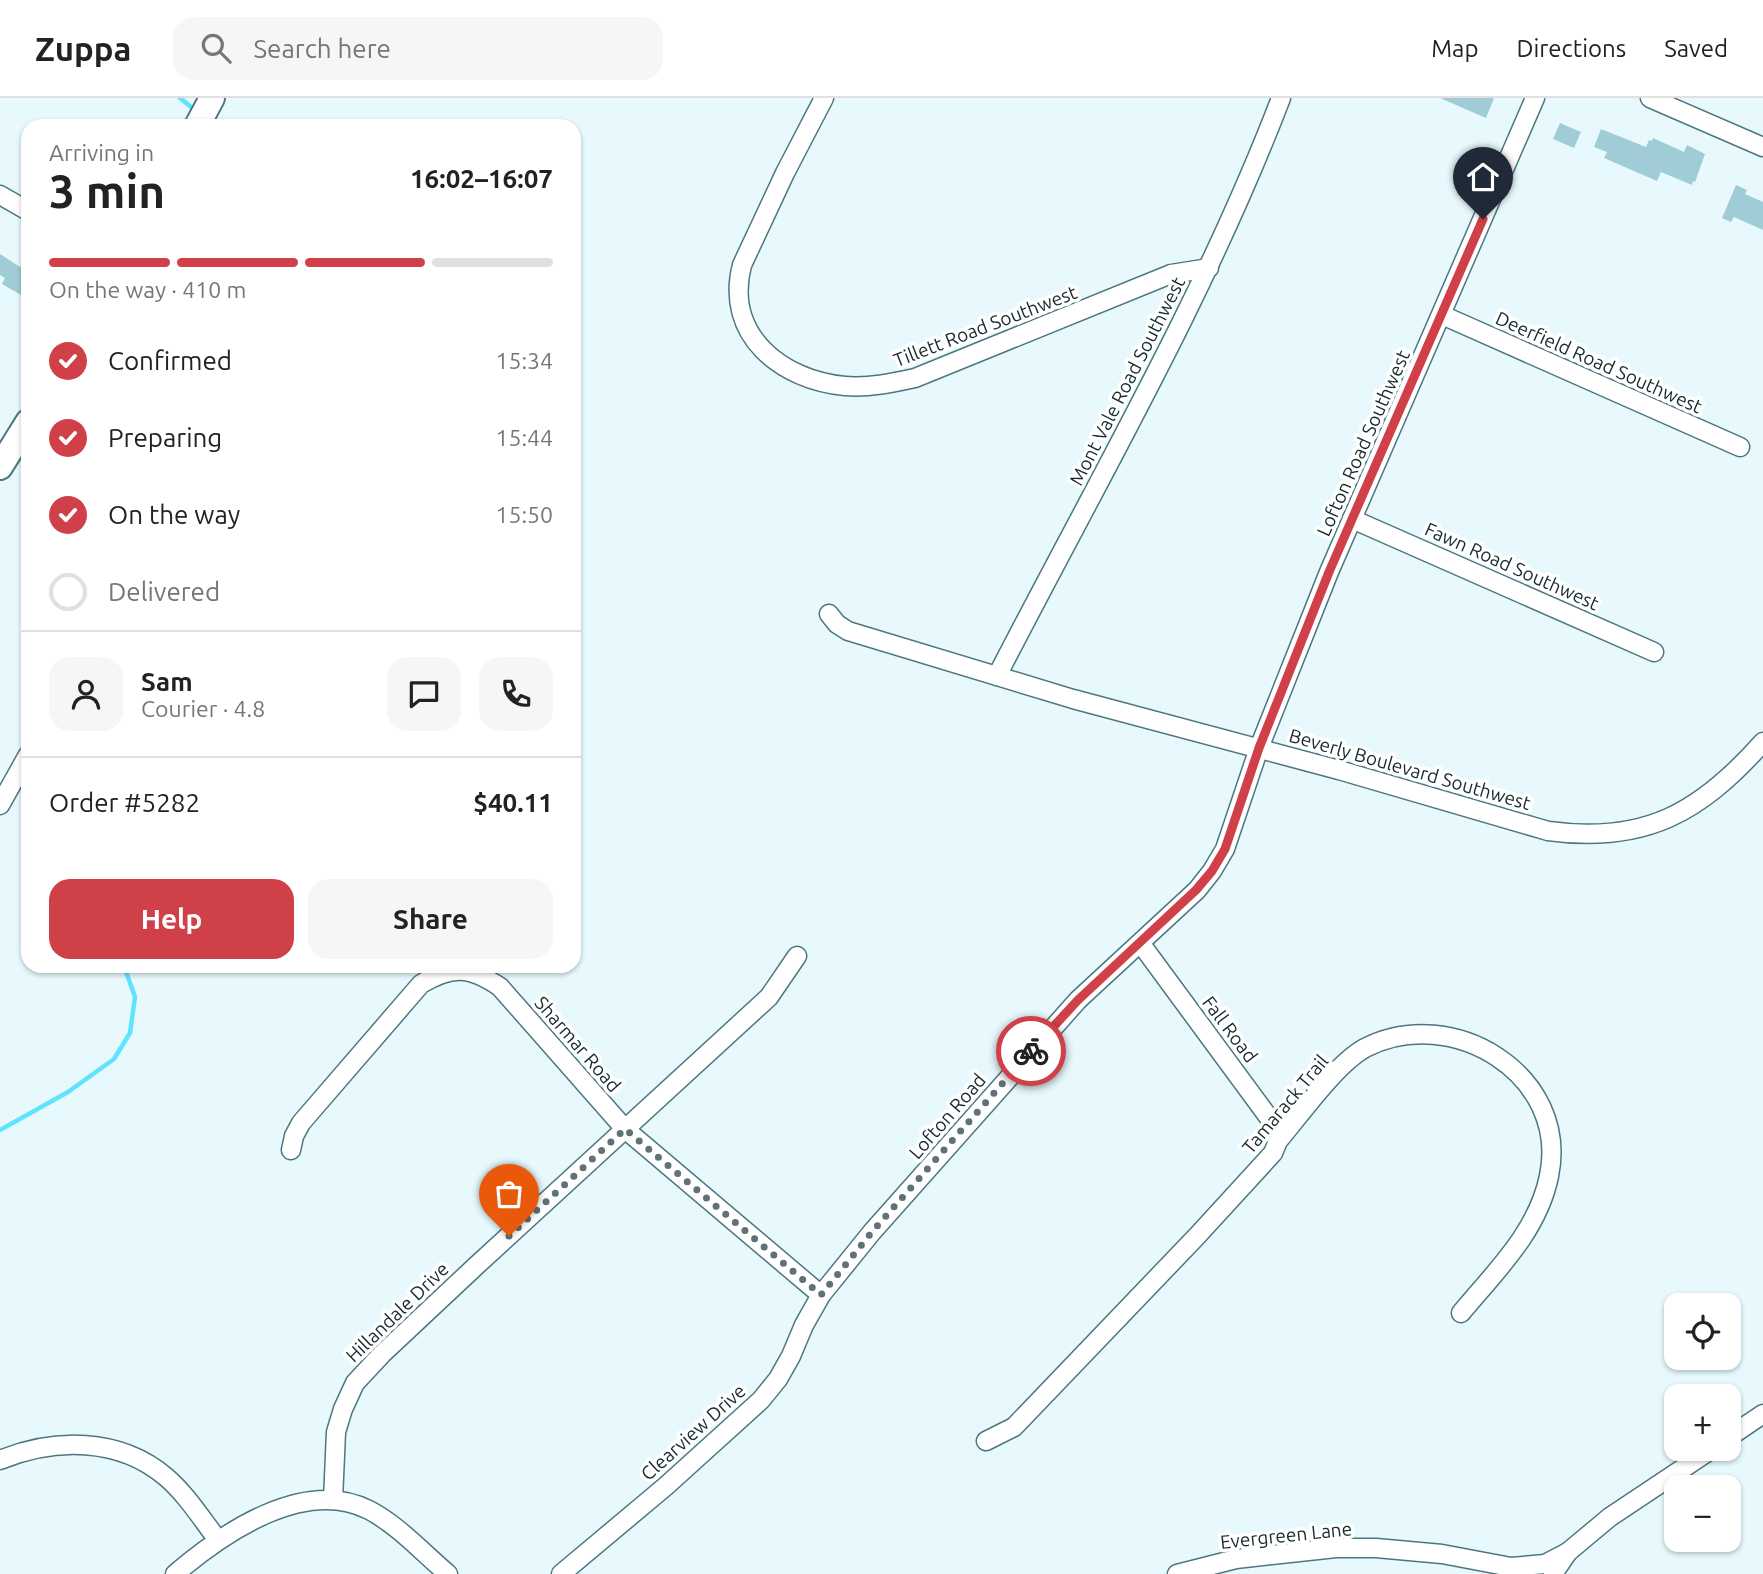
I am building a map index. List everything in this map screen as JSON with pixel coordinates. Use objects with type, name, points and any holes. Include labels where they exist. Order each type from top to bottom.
[{"type":"street","name":"Tillett Road Southwest","points":[[824,98],[785,173],[742,265],[737,282],[738,302],[751,334],[771,357],[800,375],[847,386],[893,383],[915,378],[1171,274],[1209,268]]},
{"type":"street","name":"Mont Vale Road Southwest","points":[[997,676],[1209,268],[1253,172],[1281,98]]},
{"type":"street","name":"Lofton Road Southwest","points":[[1238,809],[1259,748],[1329,572],[1535,98]]},
{"type":"street","points":[[1650,98],[1763,146]]},
{"type":"street","points":[[0,195],[21,207]]},
{"type":"street","name":"Deerfield Road Southwest","points":[[1442,315],[1740,447]]},
{"type":"street","points":[[0,467],[21,433]]},
{"type":"street","name":"Fawn Road Southwest","points":[[1352,519],[1654,652]]},
{"type":"street","name":"Beverly Boulevard Southwest","points":[[828,614],[848,631],[1073,699],[1259,748],[1548,831],[1595,835],[1633,830],[1660,822],[1685,811],[1726,781],[1763,742]]},
{"type":"street","points":[[0,805],[21,768]]},
{"type":"street","name":"Lofton Road","points":[[821,1295],[872,1232],[1036,1045],[1078,1000],[1196,890],[1225,849],[1238,809]]},
{"type":"street","name":"Fall Road","points":[[1140,944],[1275,1126],[1278,1141]]},
{"type":"street","name":"Hillandale Drive","points":[[333,1500],[336,1432],[355,1382],[382,1354],[769,997],[797,956]]},
{"type":"street","name":"Sharmar Road","points":[[291,1150],[301,1123],[421,984],[442,973]]},
{"type":"street","name":"Sharmar Road","points":[[468,973],[500,987],[625,1129],[821,1295]]},
{"type":"street","name":"Tamarack Trail","points":[[986,1441],[1014,1427],[1207,1226],[1273,1153],[1278,1141],[1351,1058],[1384,1041],[1434,1035],[1455,1037],[1490,1052],[1513,1069],[1534,1095],[1544,1114],[1551,1151],[1548,1180],[1536,1216],[1526,1233],[1461,1313]]},
{"type":"street","name":"Clearview Drive","points":[[561,1574],[676,1477],[761,1400],[791,1356],[821,1295]]},
{"type":"street","points":[[1741,1429],[1763,1414]]},
{"type":"street","points":[[0,1460],[50,1446],[77,1444],[116,1451],[145,1463],[164,1475],[180,1490],[218,1539]]},
{"type":"street","points":[[1553,1574],[1568,1552],[1610,1517],[1694,1461]]},
{"type":"street","points":[[175,1574],[218,1539],[241,1525],[292,1506],[333,1500],[349,1502],[373,1512],[448,1574]]},
{"type":"street","name":"Evergreen Lane","points":[[1177,1574],[1236,1559],[1336,1548],[1376,1548],[1442,1554],[1511,1567],[1545,1564],[1568,1552]]},
{"type":"building","points":[[1440,98],[1494,98],[1486,118]]},
{"type":"building","points":[[1560,123],[1581,132],[1574,148],[1553,139]]},
{"type":"building","points":[[1601,129],[1646,147],[1653,138],[1684,152],[1687,145],[1705,154],[1695,182],[1693,181],[1692,185],[1661,172],[1657,181],[1604,158],[1607,152],[1594,147]]},
{"type":"building","points":[[1736,185],[1747,190],[1745,194],[1763,202],[1763,230],[1734,217],[1731,222],[1722,218]]},
{"type":"building","points":[[0,254],[21,268],[21,295],[2,284],[5,278],[0,275]]},
{"type":"waterway","points":[[180,98],[191,107]]},
{"type":"waterway","points":[[0,1130],[68,1092],[114,1059],[130,1033],[135,997],[126,973]]},
{"type":"way so far","points":[[509,1236],[625,1129],[821,1295],[872,1232],[1031,1051]]},
{"type":"route","points":[[1031,1051],[1078,1000],[1196,890],[1225,849],[1259,748],[1329,572],[1483,219]]}]
